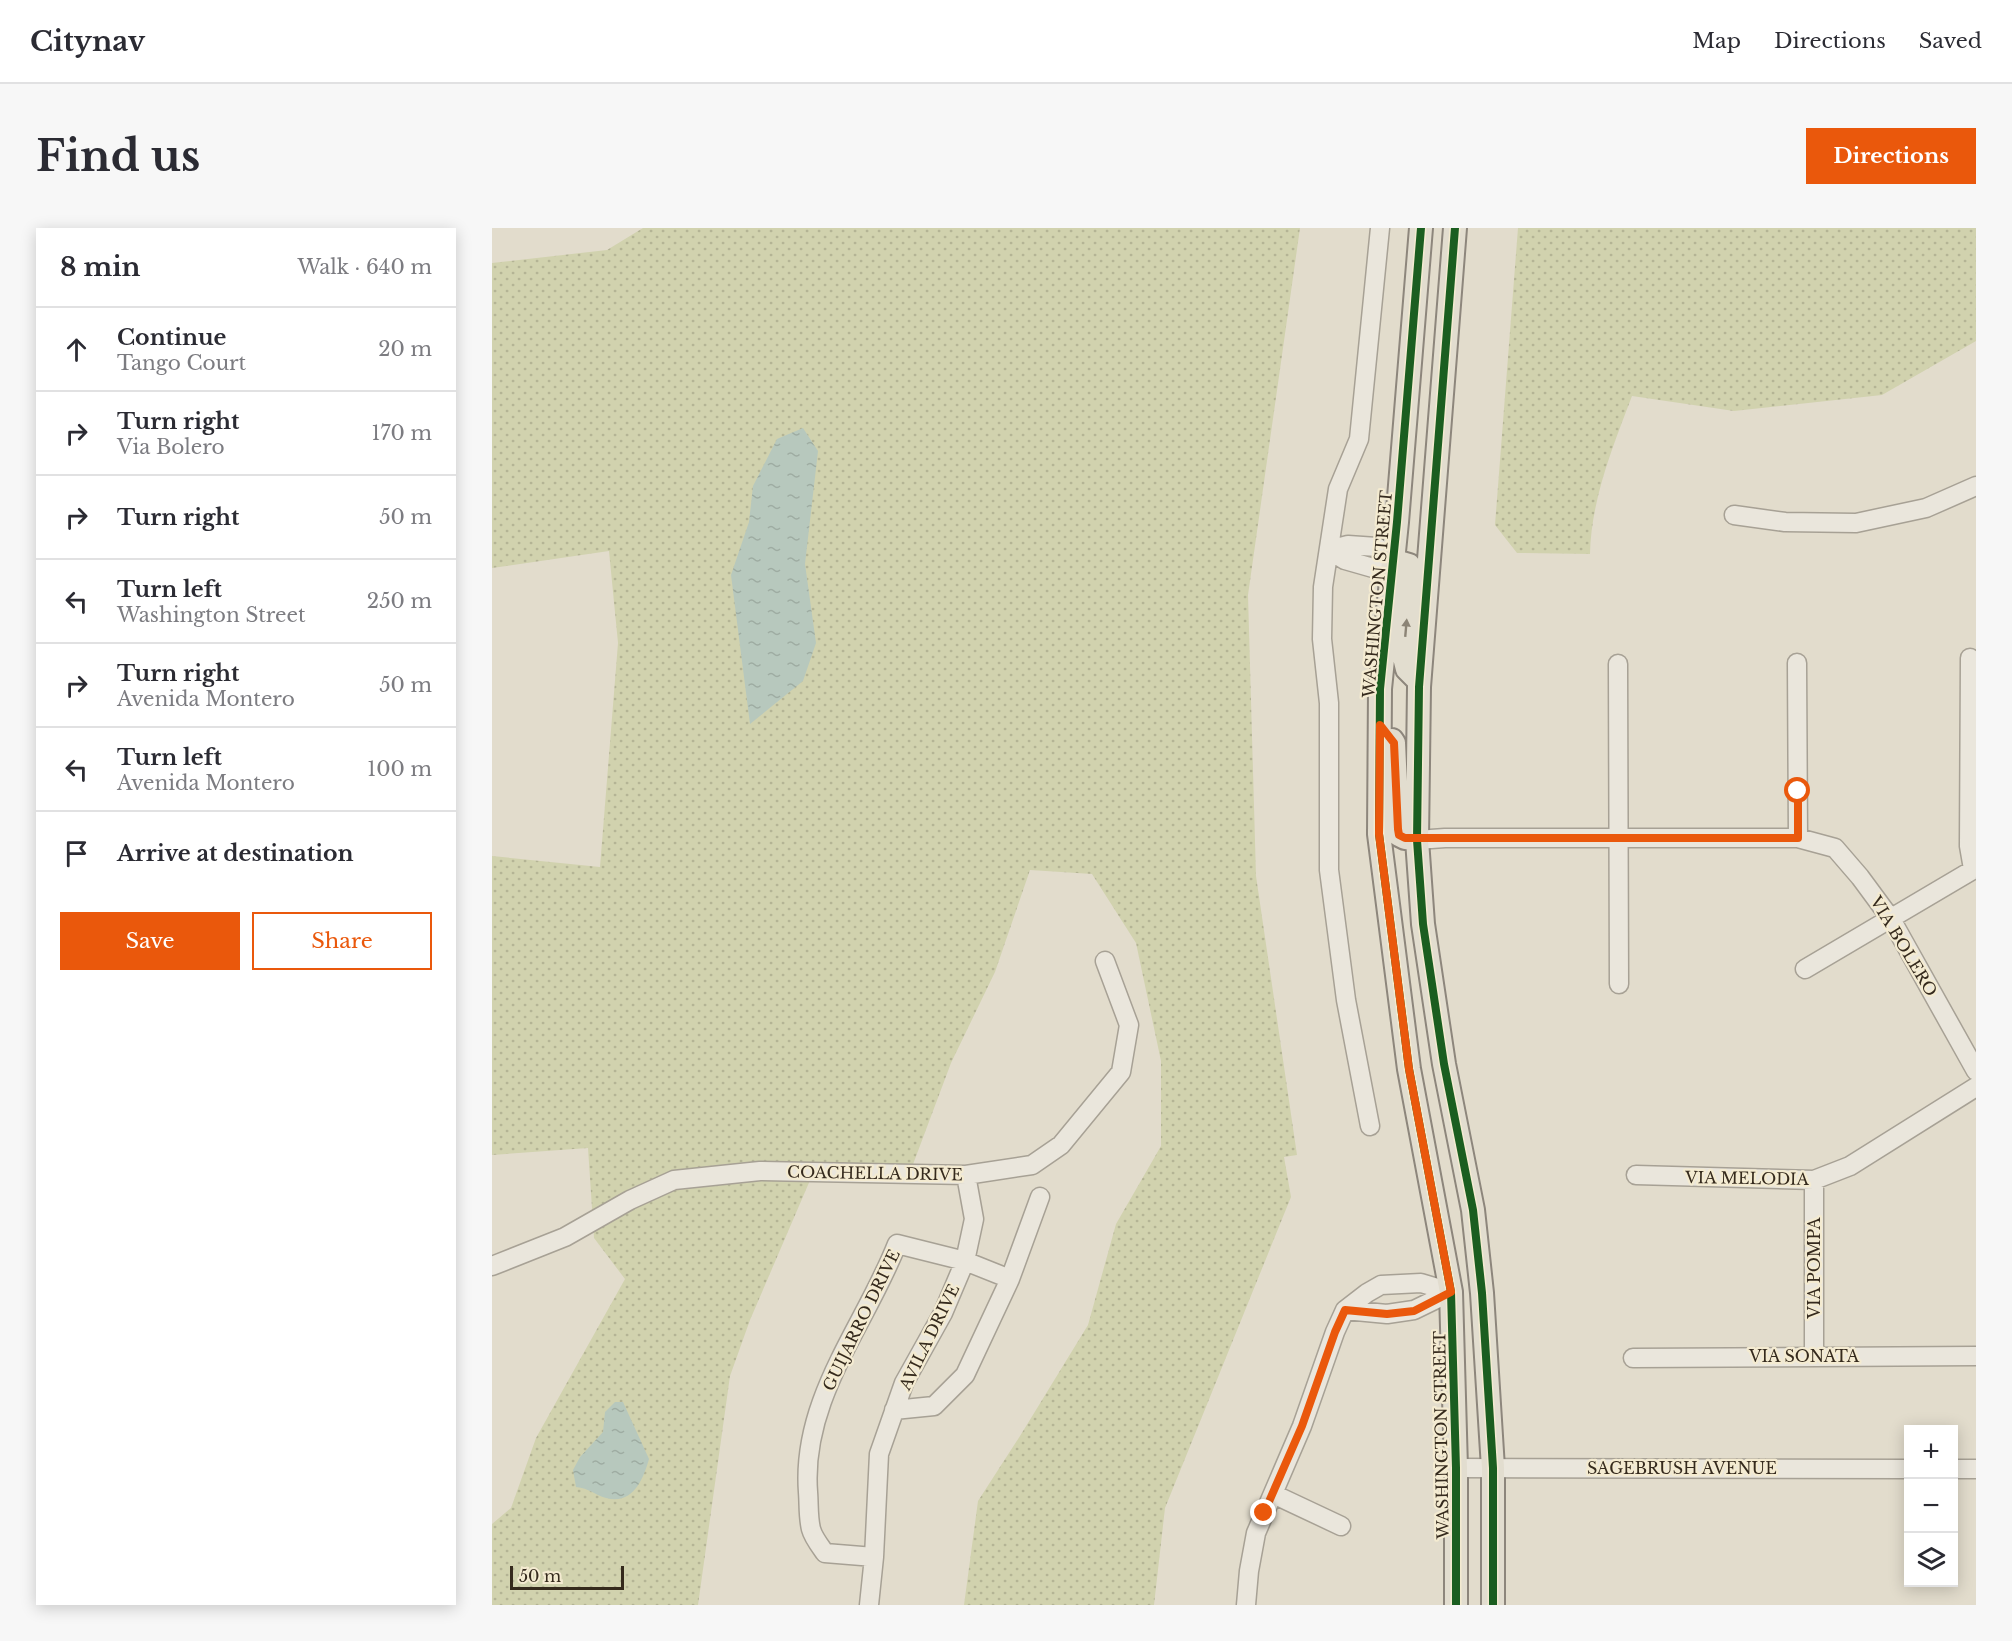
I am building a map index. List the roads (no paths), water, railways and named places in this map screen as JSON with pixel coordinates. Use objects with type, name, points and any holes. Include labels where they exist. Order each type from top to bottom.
[{"type":"main road","name":"WASHINGTON STREET","points":[[1421,228],[1380,689],[1379,834],[1409,1069],[1451,1292],[1456,1468],[1456,1605]]},
{"type":"main road","points":[[1455,228],[1419,681],[1416,840],[1423,924],[1443,1064],[1473,1210],[1482,1293],[1493,1468],[1493,1605]]},
{"type":"main road","points":[[1392,560],[1409,565],[1412,571],[1404,657],[1407,669],[1419,681]]},
{"type":"main road","points":[[1380,725],[1394,743],[1399,835],[1416,840]]},
{"type":"street","points":[[1370,1126],[1346,1000],[1329,870],[1329,703],[1322,639],[1323,587],[1338,489],[1359,439],[1380,228]]},
{"type":"street","points":[[1734,515],[1785,522],[1856,523],[1926,508],[1976,486]]},
{"type":"street","points":[[1329,550],[1348,545],[1377,547],[1392,560]]},
{"type":"street","points":[[1805,969],[1975,868],[1970,846],[1970,658]]},
{"type":"street","points":[[1797,663],[1798,838]]},
{"type":"street","points":[[1618,664],[1619,984]]},
{"type":"street","name":"VIA BOLERO","points":[[1416,840],[1445,838],[1798,838],[1835,848],[1891,919],[1976,1071]]},
{"type":"street","name":"COACHELLA DRIVE","points":[[492,1266],[566,1237],[630,1200],[674,1180],[760,1171],[966,1175],[1032,1165],[1061,1145],[1121,1072],[1129,1024],[1105,962]]},
{"type":"street","name":"VIA MELODIA","points":[[1636,1175],[1814,1180],[1850,1166],[1976,1087]]},
{"type":"street","name":"AVILA DRIVE","points":[[869,1605],[874,1557],[879,1454],[904,1383],[943,1313],[965,1261],[974,1219],[966,1175]]},
{"type":"street","name":"VIA POMPA","points":[[1814,1180],[1814,1356]]},
{"type":"street","points":[[894,1410],[934,1406],[965,1375],[1010,1279],[1040,1197]]},
{"type":"street","name":"GUIJARRO DRIVE","points":[[874,1557],[825,1553],[811,1530],[806,1467],[818,1412],[837,1364],[884,1276],[897,1244],[965,1261]]},
{"type":"street","points":[[965,1261],[1010,1279]]},
{"type":"street","points":[[1246,1605],[1256,1533],[1302,1426],[1345,1310],[1381,1285],[1421,1283],[1451,1292]]},
{"type":"street","points":[[1396,1284],[1401,1312]]},
{"type":"street","points":[[1345,1310],[1387,1314],[1414,1311],[1451,1292]]},
{"type":"street","name":"VIA SONATA","points":[[1633,1358],[1976,1356]]},
{"type":"street","name":"SAGEBRUSH AVENUE","points":[[1456,1468],[1904,1469]]},
{"type":"street","points":[[1958,1469],[1976,1469]]},
{"type":"street","points":[[1273,1494],[1341,1526]]},
{"type":"water","points":[[803,428],[818,451],[805,564],[816,643],[803,681],[750,724],[731,575],[749,522],[753,486],[777,439]]},
{"type":"water","points":[[615,1402],[623,1402],[649,1459],[644,1475],[635,1489],[623,1498],[615,1499],[576,1487],[573,1470],[580,1457],[603,1432],[605,1412]]}]
